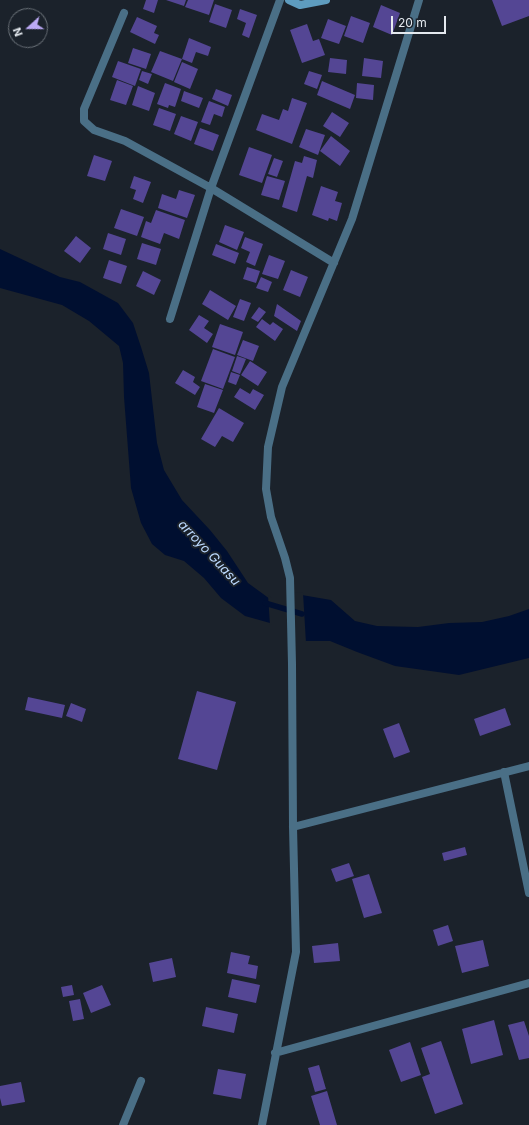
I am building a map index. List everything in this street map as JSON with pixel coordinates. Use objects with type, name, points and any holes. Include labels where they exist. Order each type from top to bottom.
[{"type":"main road","points":[[289,0],[300,4],[325,0]]},
{"type":"street","points":[[170,319],[211,188],[280,0]]},
{"type":"street","points":[[262,1125],[296,952],[290,578],[271,517],[266,489],[268,448],[282,387],[352,219],[362,190],[419,0]]},
{"type":"street","points":[[124,13],[84,109],[84,121],[94,130],[126,141],[211,188],[334,263]]},
{"type":"street","points":[[293,827],[529,766]]},
{"type":"street","points":[[504,772],[529,894]]},
{"type":"street","points":[[275,1053],[529,983]]},
{"type":"street","points":[[123,1125],[141,1081]]},
{"type":"water","points":[[0,249],[60,277],[80,282],[118,303],[133,323],[149,373],[157,443],[164,470],[182,500],[227,551],[248,583],[270,599],[270,623],[245,616],[221,598],[204,578],[184,561],[165,555],[152,544],[141,523],[131,488],[123,363],[119,346],[89,321],[62,305],[0,288]]},
{"type":"water","points":[[296,594],[331,600],[355,621],[377,626],[418,627],[449,623],[482,622],[509,616],[529,609],[529,658],[459,675],[395,666],[330,641],[297,641]]},
{"type":"pier","points":[[294,592],[303,593],[306,643],[297,643],[295,641]]},
{"type":"pier","points":[[268,595],[272,598],[271,625],[270,625]]},
{"type":"building","points":[[146,0],[158,0],[154,13],[143,9]]},
{"type":"building","points":[[166,0],[186,0],[184,6]]},
{"type":"building","points":[[188,0],[214,0],[209,15],[185,7]]},
{"type":"building","points":[[492,0],[529,0],[529,16],[502,26]]},
{"type":"building","points":[[215,4],[232,10],[226,28],[209,22]]},
{"type":"building","points":[[381,5],[400,13],[392,35],[373,27]]},
{"type":"building","points":[[240,9],[257,15],[249,38],[242,35],[246,23],[237,19]]},
{"type":"building","points":[[351,16],[370,23],[363,43],[344,36]]},
{"type":"building","points":[[137,17],[157,26],[154,33],[159,35],[155,44],[130,32]]},
{"type":"building","points":[[328,19],[346,26],[339,44],[321,38]]},
{"type":"building","points":[[307,24],[313,41],[319,39],[325,55],[302,63],[290,30]]},
{"type":"building","points":[[189,38],[211,47],[208,56],[196,52],[192,63],[182,59]]},
{"type":"building","points":[[133,48],[151,54],[146,69],[128,63]]},
{"type":"building","points":[[160,51],[182,59],[173,81],[151,72]]},
{"type":"building","points":[[330,58],[347,60],[346,74],[328,72]]},
{"type":"building","points":[[364,58],[383,61],[381,78],[362,76]]},
{"type":"building","points":[[118,61],[141,69],[135,86],[112,77]]},
{"type":"building","points":[[182,62],[198,69],[190,89],[174,82]]},
{"type":"building","points":[[142,71],[152,74],[148,84],[139,80]]},
{"type":"building","points":[[309,71],[322,75],[317,89],[304,84]]},
{"type":"building","points":[[117,80],[133,86],[126,105],[110,100]]},
{"type":"building","points":[[322,81],[355,95],[350,109],[317,95]]},
{"type":"building","points":[[165,83],[181,89],[175,107],[169,105],[168,108],[157,104]]},
{"type":"building","points":[[357,83],[374,85],[373,100],[356,98]]},
{"type":"building","points":[[138,86],[155,93],[149,111],[132,105]]},
{"type":"building","points":[[216,89],[232,95],[228,106],[212,99]]},
{"type":"building","points":[[184,91],[203,98],[199,108],[181,101]]},
{"type":"building","points":[[292,98],[307,103],[292,144],[256,130],[262,114],[279,120],[283,109],[288,111]]},
{"type":"building","points":[[209,101],[225,107],[222,117],[214,114],[210,125],[201,122]]},
{"type":"building","points":[[159,108],[176,114],[170,131],[153,125]]},
{"type":"building","points":[[332,112],[349,123],[340,137],[323,126]]},
{"type":"building","points":[[181,116],[198,122],[191,141],[174,134]]},
{"type":"building","points":[[200,128],[219,135],[213,151],[194,144]]},
{"type":"building","points":[[306,129],[325,135],[318,155],[299,147]]},
{"type":"building","points":[[331,136],[350,151],[340,166],[320,151]]},
{"type":"building","points":[[249,147],[272,155],[262,183],[239,175]]},
{"type":"building","points":[[94,155],[112,161],[105,181],[87,176]]},
{"type":"building","points":[[304,156],[317,160],[313,178],[307,176],[297,212],[282,207],[295,161],[302,163]]},
{"type":"building","points":[[274,158],[283,161],[277,177],[268,174]]},
{"type":"building","points":[[134,176],[151,182],[143,203],[133,199],[136,190],[130,188]]},
{"type":"building","points":[[267,176],[285,181],[279,200],[261,195]]},
{"type":"building","points":[[321,186],[338,192],[335,201],[342,203],[337,221],[329,218],[328,221],[312,215]]},
{"type":"building","points":[[179,190],[195,195],[187,218],[158,208],[162,194],[176,199]]},
{"type":"building","points":[[121,209],[144,217],[137,236],[114,228]]},
{"type":"building","points":[[156,210],[185,220],[179,239],[164,233],[160,244],[141,237],[146,221],[151,223]]},
{"type":"building","points":[[225,225],[244,232],[237,250],[219,242]]},
{"type":"building","points":[[108,233],[126,239],[121,255],[103,249]]},
{"type":"building","points":[[76,236],[91,248],[80,263],[64,251]]},
{"type":"building","points":[[245,237],[263,244],[255,266],[246,262],[250,252],[241,248]]},
{"type":"building","points":[[142,243],[161,249],[156,265],[137,259]]},
{"type":"building","points":[[216,244],[239,253],[235,264],[212,255]]},
{"type":"building","points":[[269,255],[285,261],[278,279],[262,274]]},
{"type":"building","points":[[109,260],[127,266],[121,284],[103,278]]},
{"type":"building","points":[[247,267],[260,271],[256,283],[243,279]]},
{"type":"building","points":[[291,270],[308,277],[300,297],[283,290]]},
{"type":"building","points":[[143,271],[161,280],[154,295],[136,286]]},
{"type":"building","points":[[261,277],[272,282],[268,292],[256,288]]},
{"type":"building","points":[[210,290],[236,306],[228,320],[202,304]]},
{"type":"building","points":[[240,299],[251,303],[244,321],[233,317]]},
{"type":"building","points":[[277,304],[301,321],[297,331],[274,316]]},
{"type":"building","points":[[259,307],[266,312],[258,322],[251,318]]},
{"type":"building","points":[[199,315],[209,321],[204,328],[213,334],[207,343],[189,330]]},
{"type":"building","points":[[262,319],[270,325],[273,322],[283,329],[275,341],[256,327]]},
{"type":"building","points":[[220,324],[243,332],[235,355],[212,347]]},
{"type":"building","points":[[243,340],[259,346],[253,361],[237,355]]},
{"type":"building","points":[[213,349],[235,357],[223,389],[201,381]]},
{"type":"building","points":[[237,356],[246,359],[240,374],[232,371]]},
{"type":"building","points":[[250,361],[267,372],[258,386],[241,375]]},
{"type":"building","points":[[183,370],[195,377],[193,382],[200,387],[195,395],[175,383]]},
{"type":"building","points":[[231,372],[240,375],[236,385],[228,382]]},
{"type":"building","points":[[205,384],[223,390],[214,413],[197,407]]},
{"type":"building","points":[[240,388],[250,394],[253,389],[264,395],[255,410],[234,397]]},
{"type":"building","points":[[219,408],[244,423],[233,442],[222,436],[215,447],[201,439]]},
{"type":"building","points":[[197,691],[236,702],[217,770],[178,759]]},
{"type":"building","points":[[28,697],[65,705],[62,718],[25,710]]},
{"type":"building","points":[[71,703],[86,709],[82,722],[66,716]]},
{"type":"building","points":[[505,708],[511,725],[480,736],[474,719]]},
{"type":"building","points":[[399,723],[410,752],[394,758],[383,729]]},
{"type":"building","points":[[465,847],[467,855],[444,861],[442,853]]},
{"type":"building","points":[[349,863],[354,876],[336,882],[331,869]]},
{"type":"building","points":[[369,874],[382,913],[364,918],[352,879]]},
{"type":"building","points":[[448,925],[453,941],[438,946],[433,930]]},
{"type":"building","points":[[483,940],[489,966],[462,973],[455,946]]},
{"type":"building","points":[[338,943],[340,961],[314,963],[312,946]]},
{"type":"building","points":[[231,952],[250,956],[248,964],[258,966],[256,979],[227,973]]},
{"type":"building","points":[[172,958],[176,977],[153,982],[149,963]]},
{"type":"building","points":[[232,979],[260,985],[256,1003],[228,997]]},
{"type":"building","points":[[72,985],[74,995],[63,997],[61,987]]},
{"type":"building","points":[[102,985],[111,1005],[91,1013],[83,993]]},
{"type":"building","points":[[80,999],[84,1019],[73,1021],[69,1001]]},
{"type":"building","points":[[206,1007],[238,1014],[234,1033],[202,1026]]},
{"type":"building","points":[[494,1020],[503,1055],[471,1064],[462,1029]]},
{"type":"building","points":[[524,1021],[529,1036],[529,1058],[519,1060],[508,1025]]},
{"type":"building","points":[[441,1041],[463,1104],[435,1114],[422,1077],[430,1074],[421,1048]]},
{"type":"building","points":[[410,1042],[421,1075],[401,1082],[389,1050]]},
{"type":"building","points":[[319,1065],[326,1089],[315,1092],[308,1068]]},
{"type":"building","points":[[218,1069],[246,1074],[241,1099],[213,1094]]},
{"type":"building","points":[[21,1082],[25,1102],[2,1106],[0,1086]]},
{"type":"building","points":[[327,1091],[337,1125],[320,1125],[311,1096]]},
{"type":"waterway","name":"arroyo Guasu","points":[[265,603],[302,614]]}]
